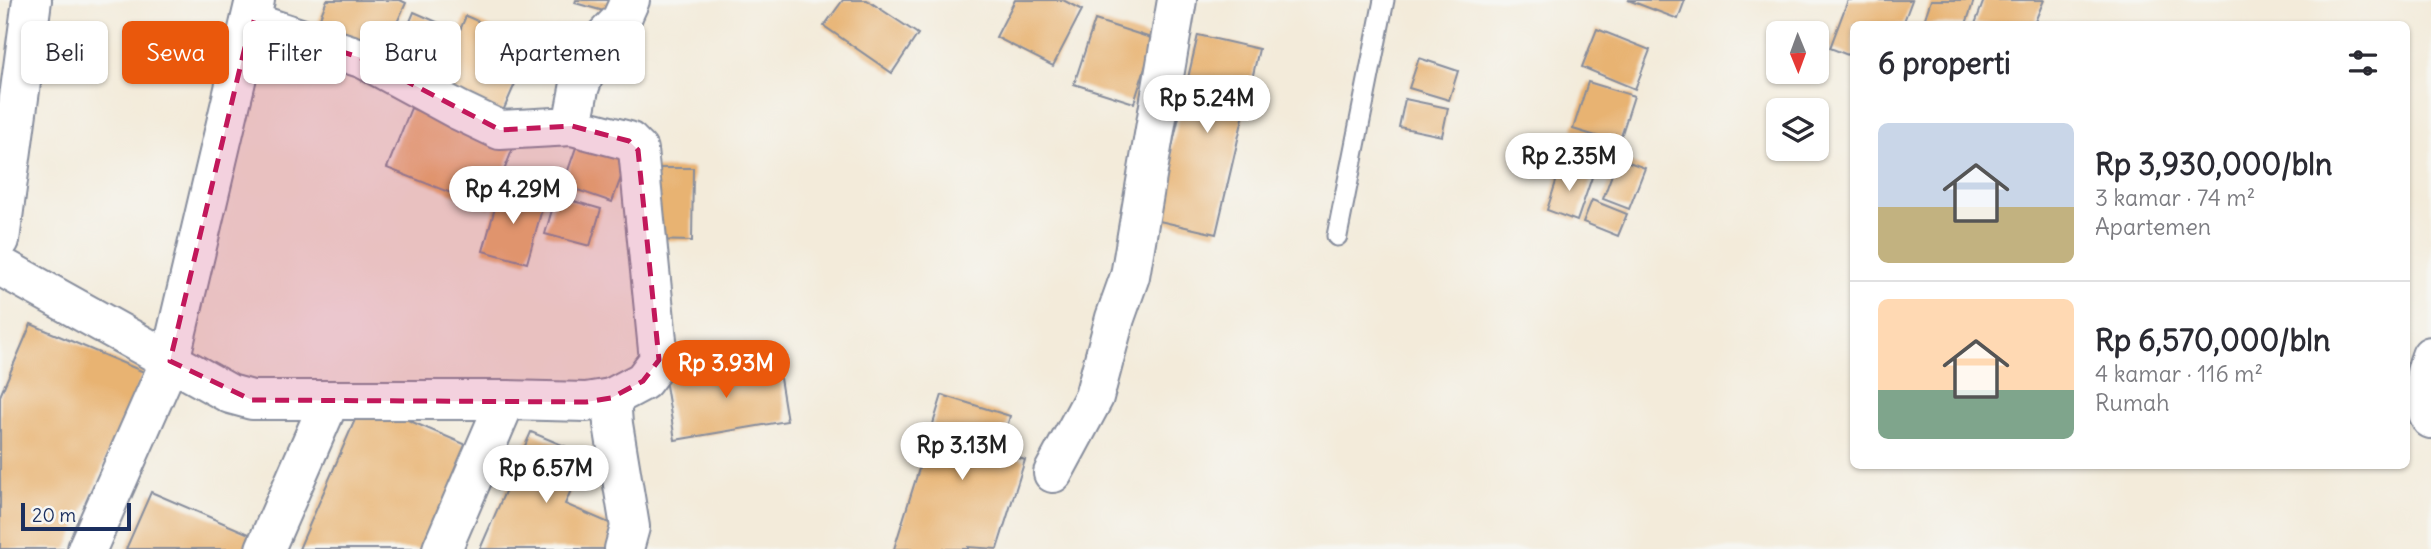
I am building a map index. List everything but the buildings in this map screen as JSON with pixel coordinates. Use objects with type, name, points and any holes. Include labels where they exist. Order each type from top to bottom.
[{"type":"street","points":[[0,240],[32,0]]},
{"type":"street","points":[[572,126],[579,89],[593,49],[621,20],[630,0]]},
{"type":"street","points":[[1053,473],[1094,397],[1115,318],[1130,276],[1177,0]]},
{"type":"street","points":[[0,266],[170,360],[230,394],[252,400],[586,402],[611,398],[643,381],[659,360],[638,150],[629,141],[572,126],[500,130],[364,59],[253,11],[170,360],[87,549]]},
{"type":"street","points":[[2431,356],[2425,372],[2425,398],[2431,419]]},
{"type":"street","points":[[611,398],[612,424],[629,527],[624,549]]},
{"type":"street","points":[[265,549],[330,400]]},
{"type":"street","points":[[442,549],[506,400]]},
{"type":"lane","points":[[1337,236],[1384,0]]},
{"type":"highlighted area","points":[[251,22],[364,59],[500,130],[572,126],[629,141],[638,150],[659,360],[643,381],[611,398],[586,402],[252,400],[170,361]]}]
